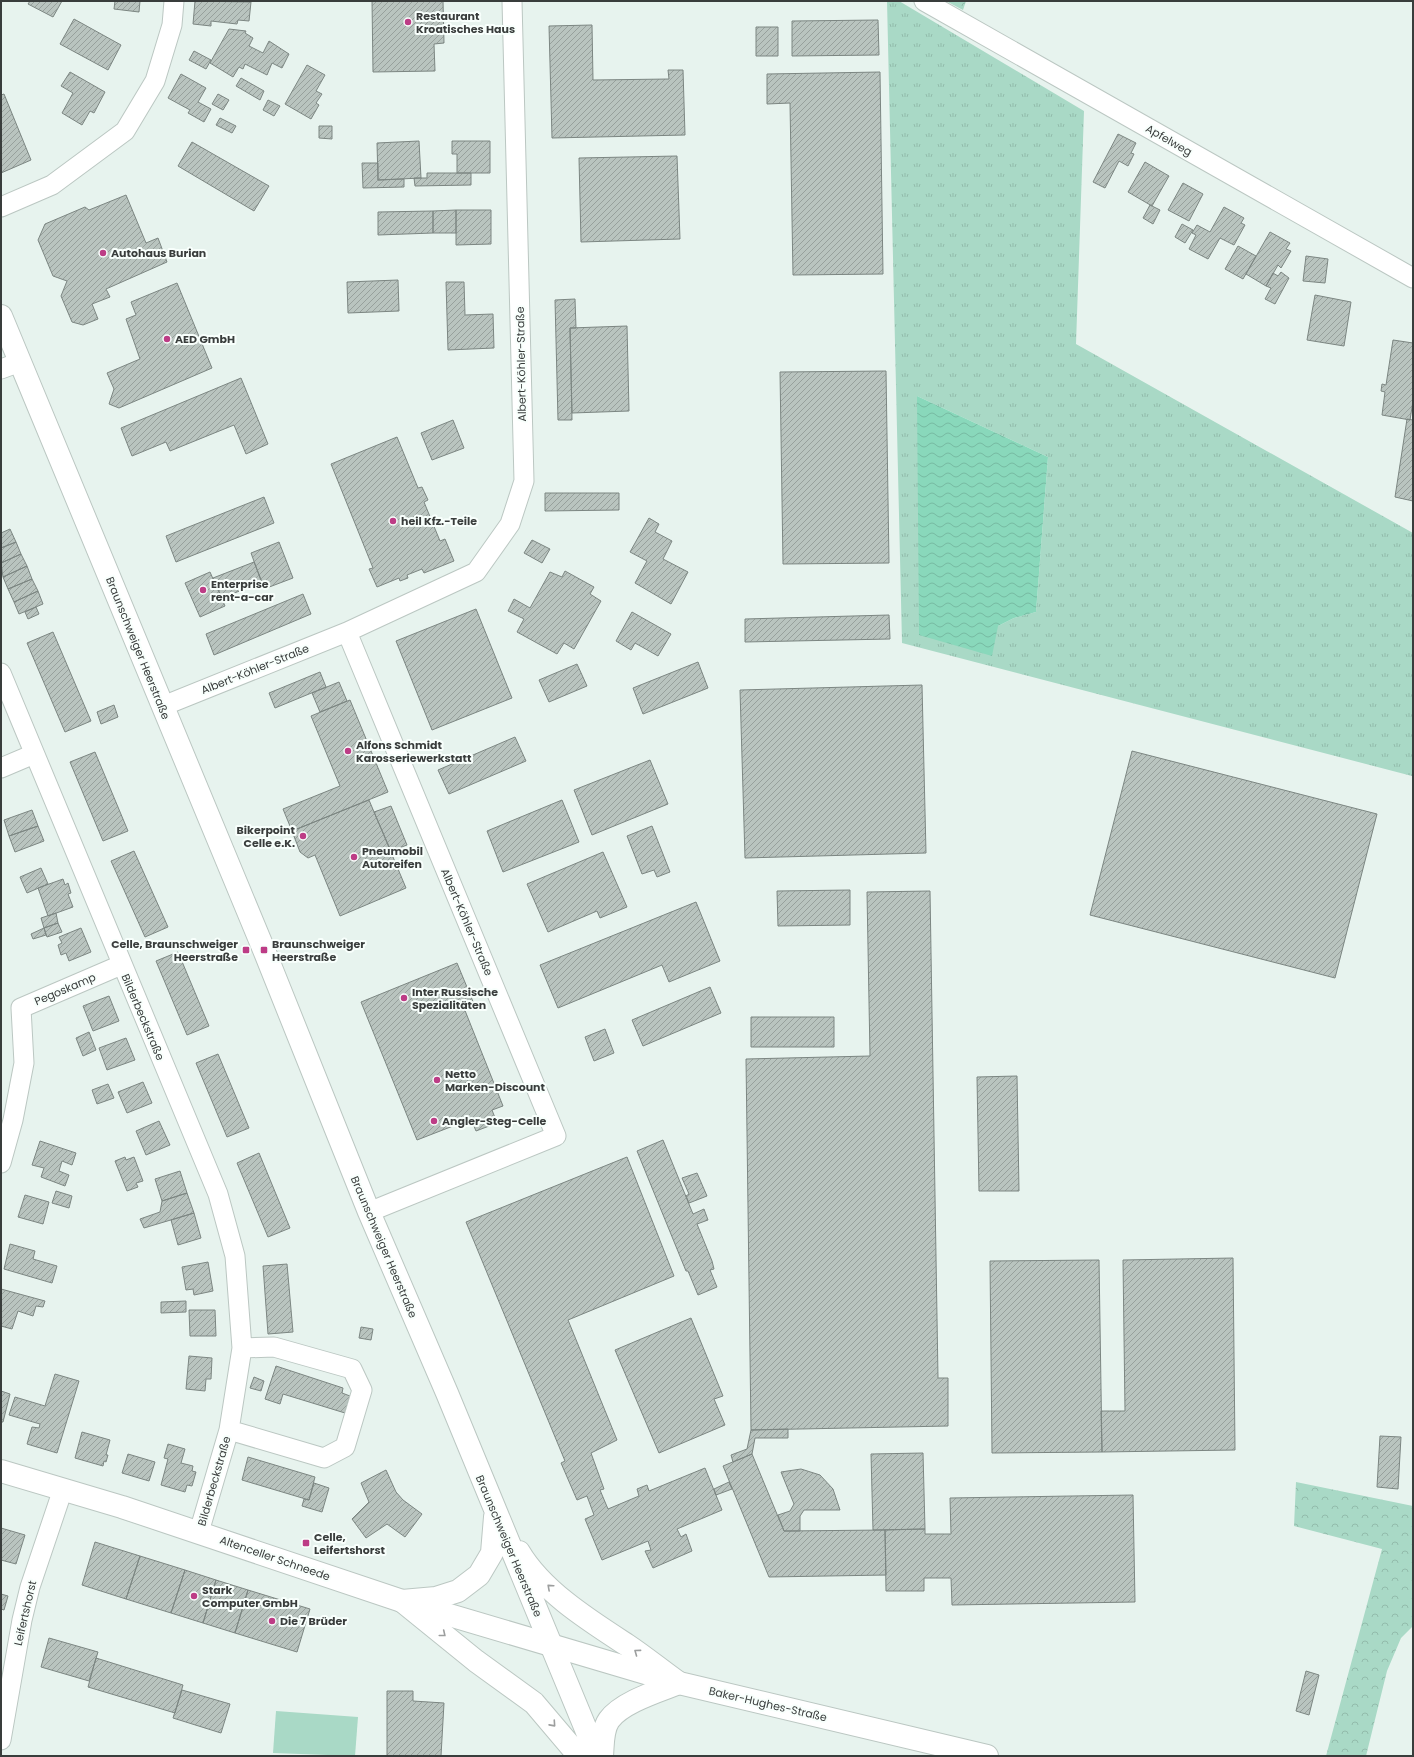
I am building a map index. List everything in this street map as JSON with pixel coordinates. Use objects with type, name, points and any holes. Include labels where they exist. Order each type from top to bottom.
[{"type":"main road","name":"Braunschweiger Heerstraße","points":[[1,316],[10,365],[163,706],[264,950],[369,1212],[597,1756]]},
{"type":"main road","name":"Altenceller Schneede","points":[[1,1471],[200,1532],[402,1601],[550,1644]]},
{"type":"main road","points":[[402,1601],[436,1598],[458,1591],[479,1575],[492,1553],[496,1514]]},
{"type":"main road","points":[[496,1514],[521,1555],[544,1582],[579,1613],[628,1645],[679,1683]]},
{"type":"main road","points":[[402,1601],[476,1661],[534,1703],[579,1756]]},
{"type":"main road","name":"Baker-Hughes-Straße","points":[[550,1644],[679,1683],[987,1756]]},
{"type":"main road","points":[[602,1756],[603,1737],[609,1721],[616,1714],[640,1698],[679,1683]]},
{"type":"street","points":[[1,207],[52,185],[125,131],[155,81],[172,24],[174,1]]},
{"type":"street","name":"Albert-Köhler-Straße","points":[[163,706],[347,632],[476,572],[510,524],[524,481],[512,1]]},
{"type":"street","name":"Apfelweg","points":[[924,1],[1413,278]]},
{"type":"street","name":"Albert-Köhler-Straße","points":[[347,632],[556,1136],[369,1212]]},
{"type":"street","name":"Bilderbeckstraße","points":[[1,673],[121,965],[218,1194],[236,1256],[242,1348],[229,1430],[200,1532]]},
{"type":"street","points":[[1,768],[34,754]]},
{"type":"street","name":"Pegoskamp","points":[[1,1163],[13,1120],[24,1063],[21,1008],[121,965]]},
{"type":"street","name":"Bilderbeckstraße","points":[[229,1430],[324,1458],[345,1447],[362,1390],[352,1369],[274,1347],[242,1348]]},
{"type":"street","name":"Leifertshorst","points":[[1,1740],[22,1620],[30,1587],[63,1489]]},
{"type":"green space","points":[[887,1],[899,1],[1084,111],[1076,344],[1413,533],[1412,776],[902,643]],"holes":[[[917,396],[1048,457],[1036,612],[1014,618],[998,626]]]},
{"type":"green space","points":[[946,1],[966,1],[963,10]]},
{"type":"green space","points":[[1296,1482],[1413,1506],[1413,1626],[1401,1638],[1387,1671],[1366,1756],[1326,1756],[1382,1549],[1294,1526]]},
{"type":"green space","points":[[276,1711],[358,1717],[355,1756],[273,1753]]},
{"type":"water","points":[[917,396],[1048,457],[1036,612],[1014,618],[998,626],[992,656],[919,635]]},
{"type":"building","points":[[30,1],[62,1],[53,17],[28,4]]},
{"type":"building","points":[[115,1],[140,1],[139,12],[114,9]]},
{"type":"building","points":[[195,1],[251,2],[249,21],[238,20],[237,24],[211,21],[211,26],[193,24]]},
{"type":"building","name":"Restaurant Kroatisches Haus","points":[[372,1],[443,1],[444,43],[434,44],[435,71],[373,72]]},
{"type":"building","points":[[74,19],[121,45],[108,70],[60,44]]},
{"type":"building","points":[[878,20],[879,55],[792,56],[792,21]]},
{"type":"building","points":[[592,25],[593,80],[669,79],[668,70],[683,70],[685,135],[552,138],[549,26]]},
{"type":"building","points":[[756,27],[778,27],[778,56],[756,56]]},
{"type":"building","points":[[229,29],[246,31],[245,33],[253,38],[249,46],[263,53],[269,41],[289,54],[282,68],[272,63],[267,75],[245,64],[243,69],[239,67],[233,77],[210,63]]},
{"type":"building","points":[[194,51],[211,60],[206,69],[189,60]]},
{"type":"building","points":[[307,65],[325,75],[316,91],[322,94],[316,103],[319,105],[311,119],[285,104]]},
{"type":"building","points":[[70,72],[105,92],[94,113],[90,111],[82,125],[62,113],[73,93],[61,86]]},
{"type":"building","points":[[880,72],[883,274],[793,275],[790,103],[767,104],[767,74]]},
{"type":"building","points":[[181,74],[206,88],[198,102],[211,109],[204,122],[188,113],[190,110],[168,98]]},
{"type":"building","points":[[241,78],[264,91],[260,100],[236,86]]},
{"type":"building","points":[[4,94],[31,160],[1,173],[1,95]]},
{"type":"building","points":[[218,94],[229,100],[223,110],[212,104]]},
{"type":"building","points":[[268,100],[280,106],[274,116],[263,110]]},
{"type":"building","points":[[220,118],[236,126],[232,133],[216,125]]},
{"type":"building","points":[[319,126],[332,126],[332,139],[319,138]]},
{"type":"building","points":[[1118,134],[1136,143],[1131,153],[1134,154],[1128,166],[1119,161],[1105,188],[1093,182]]},
{"type":"building","points":[[419,141],[421,178],[378,180],[377,143]]},
{"type":"building","points":[[452,141],[490,141],[490,173],[457,173],[457,154],[452,154]]},
{"type":"building","points":[[192,142],[269,186],[254,211],[178,166]]},
{"type":"building","points":[[677,156],[680,239],[581,242],[579,158]]},
{"type":"building","points":[[1145,162],[1169,176],[1152,206],[1128,192]]},
{"type":"building","points":[[362,163],[378,163],[378,180],[404,179],[404,187],[363,188]]},
{"type":"building","points":[[427,173],[471,173],[471,185],[415,186],[414,178],[427,178]]},
{"type":"building","points":[[1183,183],[1203,194],[1189,221],[1168,210]]},
{"type":"building","name":"Autohaus Burian","points":[[126,195],[146,243],[158,238],[167,262],[106,289],[110,297],[92,304],[98,319],[83,325],[72,322],[61,296],[67,281],[53,276],[38,240],[45,224],[85,207],[89,210]]},
{"type":"building","points":[[1150,205],[1160,210],[1153,224],[1143,218]]},
{"type":"building","points":[[1224,207],[1244,218],[1241,223],[1245,225],[1234,245],[1220,238],[1208,259],[1189,249],[1196,235],[1192,233],[1197,225],[1210,232]]},
{"type":"building","points":[[456,210],[456,233],[433,233],[433,211]]},
{"type":"building","points":[[456,210],[491,210],[491,244],[456,245]]},
{"type":"building","points":[[433,211],[433,233],[378,235],[378,212]]},
{"type":"building","points":[[1182,224],[1193,230],[1185,243],[1175,237]]},
{"type":"building","points":[[1270,232],[1290,243],[1286,249],[1291,251],[1281,268],[1278,265],[1266,286],[1246,274]]},
{"type":"building","points":[[1238,246],[1256,256],[1243,279],[1225,269]]},
{"type":"building","points":[[1306,256],[1328,259],[1325,283],[1303,281]]},
{"type":"building","points":[[1281,272],[1289,278],[1275,304],[1265,299],[1271,288],[1266,286],[1273,273],[1278,276]]},
{"type":"building","points":[[398,280],[399,311],[348,313],[347,282]]},
{"type":"building","points":[[446,282],[464,282],[465,315],[493,314],[494,348],[448,350]]},
{"type":"building","name":"AED GmbH","points":[[177,283],[212,368],[119,408],[109,404],[114,389],[107,373],[140,359],[126,319],[136,315],[131,302]]},
{"type":"building","points":[[1315,295],[1351,302],[1344,346],[1307,340]]},
{"type":"building","points":[[575,299],[576,328],[570,328],[572,420],[558,420],[555,300]]},
{"type":"building","points":[[627,326],[629,411],[572,413],[570,328]]},
{"type":"building","points":[[1393,340],[1413,343],[1413,401],[1410,420],[1382,415],[1385,392],[1381,391],[1382,384],[1386,385]]},
{"type":"building","points":[[886,371],[889,563],[783,564],[780,372]]},
{"type":"building","points":[[241,378],[268,444],[246,454],[234,425],[170,451],[166,442],[132,456],[121,428]]},
{"type":"building","points":[[1407,419],[1413,420],[1413,501],[1395,497]]},
{"type":"building","points":[[453,420],[464,448],[432,460],[421,433]]},
{"type":"building","name":"heil Kfz.-Teile","points":[[397,437],[418,488],[422,487],[428,500],[424,502],[440,541],[445,539],[454,561],[424,573],[422,569],[407,575],[408,578],[400,581],[399,578],[377,587],[369,569],[373,568],[331,464]]},
{"type":"building","points":[[545,493],[619,493],[619,510],[545,511]]},
{"type":"building","points":[[264,497],[274,523],[176,562],[166,536]]},
{"type":"building","points":[[649,518],[659,524],[655,532],[672,541],[663,559],[688,572],[671,604],[635,583],[647,561],[630,552]]},
{"type":"building","points":[[10,529],[16,542],[1,548],[1,533]]},
{"type":"building","points":[[532,540],[550,549],[542,563],[524,553]]},
{"type":"building","points":[[16,542],[21,554],[1,563],[1,548]]},
{"type":"building","points":[[279,542],[293,578],[264,589],[251,553]]},
{"type":"building","points":[[21,554],[27,566],[3,577],[1,563]]},
{"type":"building","points":[[254,562],[262,582],[222,598],[213,578]]},
{"type":"building","points":[[27,566],[32,579],[8,589],[3,577]]},
{"type":"building","points":[[565,571],[594,587],[590,594],[601,601],[574,649],[564,643],[557,654],[517,632],[524,619],[508,611],[514,599],[530,608],[550,572],[562,577]]},
{"type":"building","name":"Enterprise rent-a-car","points":[[210,572],[225,606],[200,617],[185,583]]},
{"type":"building","points":[[32,579],[38,591],[14,602],[8,589]]},
{"type":"building","points":[[38,591],[43,604],[19,614],[14,602]]},
{"type":"building","points":[[303,594],[311,614],[214,655],[206,634]]},
{"type":"building","points":[[36,607],[39,614],[28,619],[25,612]]},
{"type":"building","points":[[476,609],[512,698],[432,730],[396,641]]},
{"type":"building","points":[[632,612],[671,634],[658,656],[635,643],[631,650],[616,641]]},
{"type":"building","points":[[889,615],[890,639],[745,642],[745,619]]},
{"type":"building","points":[[53,632],[91,721],[65,732],[27,643]]},
{"type":"building","points":[[698,662],[708,688],[643,714],[633,688]]},
{"type":"building","points":[[577,664],[587,686],[549,702],[539,680]]},
{"type":"building","points":[[320,672],[326,687],[275,708],[269,693]]},
{"type":"building","points":[[339,682],[347,701],[320,712],[312,693]]},
{"type":"building","points":[[922,685],[926,853],[745,858],[740,690]]},
{"type":"building","name":"Alfons Schmidt Karosseriewerkstatt","points":[[350,700],[388,792],[292,831],[283,809],[340,786],[311,716]]},
{"type":"building","points":[[114,705],[118,717],[101,724],[97,712]]},
{"type":"building","points":[[515,737],[526,761],[449,794],[438,770]]},
{"type":"building","points":[[1132,751],[1377,814],[1335,978],[1090,915]]},
{"type":"building","points":[[95,752],[128,831],[103,841],[70,762]]},
{"type":"building","points":[[650,760],[668,804],[592,835],[574,790]]},
{"type":"building","name":"Pneumobil Autoreifen","points":[[369,800],[406,888],[340,916],[315,855],[308,858],[300,852],[292,831]]},
{"type":"building","points":[[562,800],[579,842],[503,872],[487,831]]},
{"type":"building","points":[[391,806],[407,845],[391,851],[374,812]]},
{"type":"building","points":[[32,810],[38,826],[9,836],[4,820]]},
{"type":"building","points":[[38,826],[44,841],[15,852],[9,836]]},
{"type":"building","points":[[652,826],[670,872],[657,877],[654,870],[642,874],[627,836]]},
{"type":"building","points":[[134,851],[168,927],[145,937],[111,861]]},
{"type":"building","points":[[603,852],[627,907],[600,918],[597,911],[548,932],[527,884]]},
{"type":"building","points":[[41,868],[48,884],[27,893],[20,877]]},
{"type":"building","points":[[63,879],[65,885],[68,883],[71,893],[68,894],[73,907],[48,916],[38,888]]},
{"type":"building","points":[[850,890],[850,925],[778,926],[777,891]]},
{"type":"building","points":[[930,891],[938,1378],[948,1378],[948,1426],[751,1430],[746,1059],[870,1056],[867,892]]},
{"type":"building","points":[[696,902],[720,961],[669,982],[662,965],[558,1008],[540,965]]},
{"type":"building","points":[[56,913],[58,923],[44,928],[41,918]]},
{"type":"building","points":[[58,923],[62,932],[47,937],[44,928]]},
{"type":"building","points":[[44,928],[46,935],[33,939],[31,934]]},
{"type":"building","points":[[81,928],[91,952],[69,961],[66,953],[61,955],[58,945],[62,943],[59,937]]},
{"type":"building","points":[[178,952],[209,1026],[187,1035],[156,961]]},
{"type":"building","points":[[457,963],[474,1004],[464,1008],[503,1106],[492,1110],[497,1123],[476,1131],[471,1119],[417,1140],[361,1002]]},
{"type":"building","points":[[710,987],[721,1013],[643,1046],[632,1020]]},
{"type":"building","points":[[109,996],[119,1021],[93,1031],[83,1006]]},
{"type":"building","points":[[751,1017],[834,1017],[834,1047],[751,1047]]},
{"type":"building","points":[[605,1029],[614,1053],[594,1061],[585,1037]]},
{"type":"building","points":[[89,1032],[96,1050],[83,1056],[76,1038]]},
{"type":"building","points":[[126,1038],[135,1060],[107,1070],[99,1048]]},
{"type":"building","points":[[218,1054],[249,1128],[227,1137],[196,1063]]},
{"type":"building","points":[[1017,1076],[1019,1191],[979,1191],[977,1077]]},
{"type":"building","points":[[143,1082],[152,1103],[127,1113],[118,1092]]},
{"type":"building","points":[[108,1084],[114,1098],[97,1104],[92,1090]]},
{"type":"building","points":[[159,1121],[170,1145],[146,1155],[136,1131]]},
{"type":"building","points":[[663,1140],[693,1214],[704,1209],[708,1220],[697,1224],[712,1261],[714,1269],[710,1270],[717,1287],[698,1295],[688,1271],[686,1271],[637,1151]]},
{"type":"building","points":[[40,1141],[76,1153],[72,1165],[62,1161],[59,1171],[69,1175],[65,1186],[41,1177],[44,1168],[32,1165]]},
{"type":"building","points":[[259,1153],[290,1228],[268,1237],[237,1163]]},
{"type":"building","points":[[125,1157],[126,1160],[134,1157],[143,1181],[136,1183],[138,1187],[127,1191],[115,1161]]},
{"type":"building","points":[[627,1157],[674,1276],[568,1320],[617,1440],[591,1453],[604,1489],[600,1490],[608,1509],[639,1496],[637,1489],[647,1485],[649,1491],[705,1468],[722,1510],[677,1529],[681,1537],[686,1534],[692,1551],[653,1568],[645,1551],[651,1550],[648,1541],[602,1560],[585,1519],[594,1515],[587,1496],[577,1500],[561,1463],[565,1461],[466,1222]]},
{"type":"building","points":[[180,1171],[187,1193],[162,1201],[155,1179]]},
{"type":"building","points":[[697,1173],[707,1196],[689,1203],[686,1196],[689,1194],[682,1178]]},
{"type":"building","points":[[56,1191],[72,1196],[69,1208],[52,1203]]},
{"type":"building","points":[[187,1193],[194,1213],[144,1228],[140,1219],[160,1212],[162,1201]]},
{"type":"building","points":[[25,1195],[49,1202],[43,1224],[18,1217]]},
{"type":"building","points":[[194,1213],[201,1238],[178,1245],[171,1220]]},
{"type":"building","points":[[10,1244],[35,1251],[33,1259],[57,1266],[52,1283],[4,1269]]},
{"type":"building","points":[[1233,1258],[1235,1450],[1102,1452],[1101,1411],[1125,1411],[1123,1260]]},
{"type":"building","points":[[1099,1260],[1102,1452],[992,1453],[990,1261]]},
{"type":"building","points":[[208,1262],[213,1291],[194,1295],[193,1289],[186,1290],[182,1267]]},
{"type":"building","points":[[287,1264],[293,1332],[268,1334],[263,1266]]},
{"type":"building","points":[[1,1289],[45,1301],[43,1307],[36,1306],[33,1316],[18,1311],[12,1329],[1,1326]]},
{"type":"building","points":[[186,1301],[186,1312],[161,1313],[161,1302]]},
{"type":"building","points":[[189,1310],[215,1310],[216,1336],[190,1336]]},
{"type":"building","points":[[691,1318],[723,1396],[714,1399],[725,1425],[659,1453],[615,1350]]},
{"type":"building","points":[[361,1327],[373,1329],[371,1340],[359,1338]]},
{"type":"building","points":[[189,1356],[212,1358],[211,1379],[206,1379],[205,1391],[186,1389]]},
{"type":"building","points":[[276,1366],[343,1388],[342,1393],[350,1396],[345,1413],[283,1394],[280,1404],[265,1399]]},
{"type":"building","points":[[55,1374],[79,1381],[57,1453],[27,1444],[32,1427],[39,1428],[40,1424],[9,1415],[15,1397],[45,1406]]},
{"type":"building","points":[[254,1377],[264,1381],[261,1391],[250,1388]]},
{"type":"building","points":[[1,1391],[10,1394],[3,1422],[1,1422]]},
{"type":"building","points":[[788,1429],[788,1438],[755,1438],[752,1454],[733,1462],[731,1455],[747,1449],[751,1430]]},
{"type":"building","points":[[82,1432],[110,1440],[106,1455],[108,1455],[103,1466],[75,1458]]},
{"type":"building","points":[[1380,1436],[1401,1437],[1398,1489],[1377,1487]]},
{"type":"building","points":[[168,1444],[185,1449],[181,1463],[193,1466],[192,1471],[196,1472],[192,1486],[187,1485],[185,1492],[161,1485],[168,1459],[164,1458]]},
{"type":"building","points":[[923,1453],[925,1529],[873,1530],[871,1454]]},
{"type":"building","points":[[128,1454],[155,1462],[149,1481],[122,1473]]},
{"type":"building","points":[[752,1454],[784,1531],[885,1530],[886,1575],[769,1577],[723,1466]]},
{"type":"building","points":[[248,1457],[315,1477],[309,1500],[242,1480]]},
{"type":"building","points":[[801,1469],[820,1475],[833,1489],[840,1510],[804,1510],[800,1516],[800,1531],[784,1531],[778,1515],[790,1511],[794,1504],[781,1472]]},
{"type":"building","points":[[386,1470],[396,1492],[403,1500],[422,1514],[405,1537],[387,1524],[366,1538],[352,1519],[369,1502],[361,1483]]},
{"type":"building","points":[[729,1482],[732,1489],[716,1495],[714,1489]]},
{"type":"building","points":[[314,1483],[329,1488],[322,1512],[302,1506],[304,1499],[309,1500]]},
{"type":"building","points":[[1133,1495],[1135,1602],[952,1605],[951,1578],[924,1578],[924,1591],[886,1591],[885,1530],[925,1529],[925,1534],[951,1534],[950,1498]]},
{"type":"building","points":[[1,1528],[25,1535],[16,1564],[1,1560]]},
{"type":"building","points":[[95,1542],[140,1556],[126,1599],[82,1585]]},
{"type":"building","points":[[140,1556],[185,1570],[171,1613],[126,1599]]},
{"type":"building","name":"Stark Computer GmbH","points":[[185,1570],[216,1580],[203,1623],[171,1613]]},
{"type":"building","points":[[216,1580],[248,1590],[235,1633],[203,1623]]},
{"type":"building","name":"Die 7 Brüder","points":[[248,1590],[310,1609],[297,1652],[235,1633]]},
{"type":"building","points":[[1,1594],[8,1596],[4,1610],[1,1609]]},
{"type":"building","points":[[49,1638],[98,1652],[89,1681],[41,1667]]},
{"type":"building","points":[[96,1658],[183,1685],[175,1713],[88,1687]]},
{"type":"building","points":[[1306,1671],[1319,1675],[1309,1715],[1296,1711]]},
{"type":"building","points":[[182,1690],[230,1704],[221,1733],[173,1718]]},
{"type":"building","points":[[387,1691],[413,1691],[413,1701],[444,1703],[441,1756],[387,1756]]},
{"type":"place","name":"Restaurant Kroatisches Haus","points":[[408,22]]},
{"type":"place","name":"Autohaus Burian","points":[[103,253]]},
{"type":"place","name":"AED GmbH","points":[[167,339]]},
{"type":"place","name":"heil Kfz.-Teile","points":[[393,521]]},
{"type":"place","name":"Enterprise rent-a-car","points":[[203,590]]},
{"type":"place","name":"Alfons Schmidt Karosseriewerkstatt","points":[[348,751]]},
{"type":"place","name":"Bikerpoint Celle e.K.","points":[[303,836]]},
{"type":"place","name":"Pneumobil Autoreifen","points":[[354,857]]},
{"type":"place","name":"Celle, Braunschweiger Heerstraße","points":[[246,950]]},
{"type":"place","name":"Braunschweiger Heerstraße","points":[[264,950]]},
{"type":"place","name":"Inter Russische Spezialitäten","points":[[404,998]]},
{"type":"place","name":"Netto Marken-Discount","points":[[437,1080]]},
{"type":"place","name":"Angler-Steg-Celle","points":[[434,1121]]},
{"type":"place","name":"Celle, Leifertshorst","points":[[306,1543]]},
{"type":"place","name":"Stark Computer GmbH","points":[[194,1596]]},
{"type":"place","name":"Die 7 Brüder","points":[[272,1621]]}]
